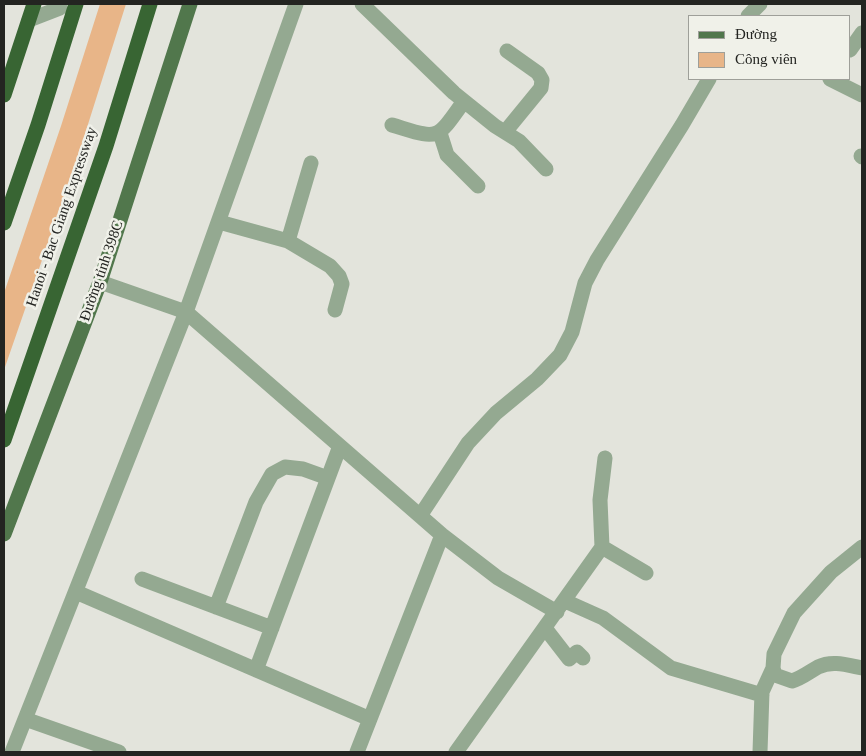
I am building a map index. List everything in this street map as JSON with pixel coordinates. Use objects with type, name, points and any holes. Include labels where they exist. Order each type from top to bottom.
[{"type":"highway","points":[[4,95],[34,4]]},
{"type":"highway","points":[[4,223],[38,125],[76,4]]},
{"type":"highway","name":"Hanoi - Bac Giang Expressway","points":[[4,440],[106,146],[150,4]]},
{"type":"main road","name":"Đường tỉnh 398C","points":[[4,534],[100,282],[190,4]]},
{"type":"street","points":[[12,752],[186,312],[296,4]]},
{"type":"street","points":[[362,4],[464,101],[519,141],[546,169]]},
{"type":"street","points":[[749,15],[760,4]]},
{"type":"street","points":[[29,20],[60,8]]},
{"type":"street","points":[[851,49],[862,33]]},
{"type":"street","points":[[505,132],[541,88],[542,80],[538,73],[507,51]]},
{"type":"street","points":[[420,516],[468,442],[496,412],[537,379],[560,355],[572,332],[585,284],[597,260],[708,80]]},
{"type":"street","points":[[832,80],[862,95]]},
{"type":"street","points":[[392,125],[428,136],[440,133],[464,101]]},
{"type":"street","points":[[440,133],[447,154],[478,186]]},
{"type":"street","points":[[288,240],[311,163]]},
{"type":"street","points":[[219,222],[288,240],[330,266],[339,276],[342,284],[335,310]]},
{"type":"street","points":[[100,282],[186,312],[420,516],[498,578],[561,606],[603,618],[671,668],[762,695]]},
{"type":"street","points":[[256,670],[340,446]]},
{"type":"street","points":[[456,752],[602,547],[600,500],[605,458]]},
{"type":"street","points":[[216,607],[256,502],[272,474],[285,467],[302,469],[328,478]]},
{"type":"street","points":[[357,752],[442,534]]},
{"type":"street","points":[[760,752],[762,695],[773,668],[774,654],[794,613],[830,572],[862,546]]},
{"type":"street","points":[[602,547],[646,573]]},
{"type":"street","points":[[142,579],[272,628]]},
{"type":"street","points":[[76,592],[370,719]]},
{"type":"street","points":[[545,628],[569,659],[577,652],[584,658]]},
{"type":"street","points":[[773,668],[776,675],[785,680],[792,681],[804,677],[818,667],[837,662],[862,668]]},
{"type":"street","points":[[26,719],[119,752]]},
{"type":"green space","points":[[100,4],[126,4],[78,156],[4,370],[4,293]]}]
